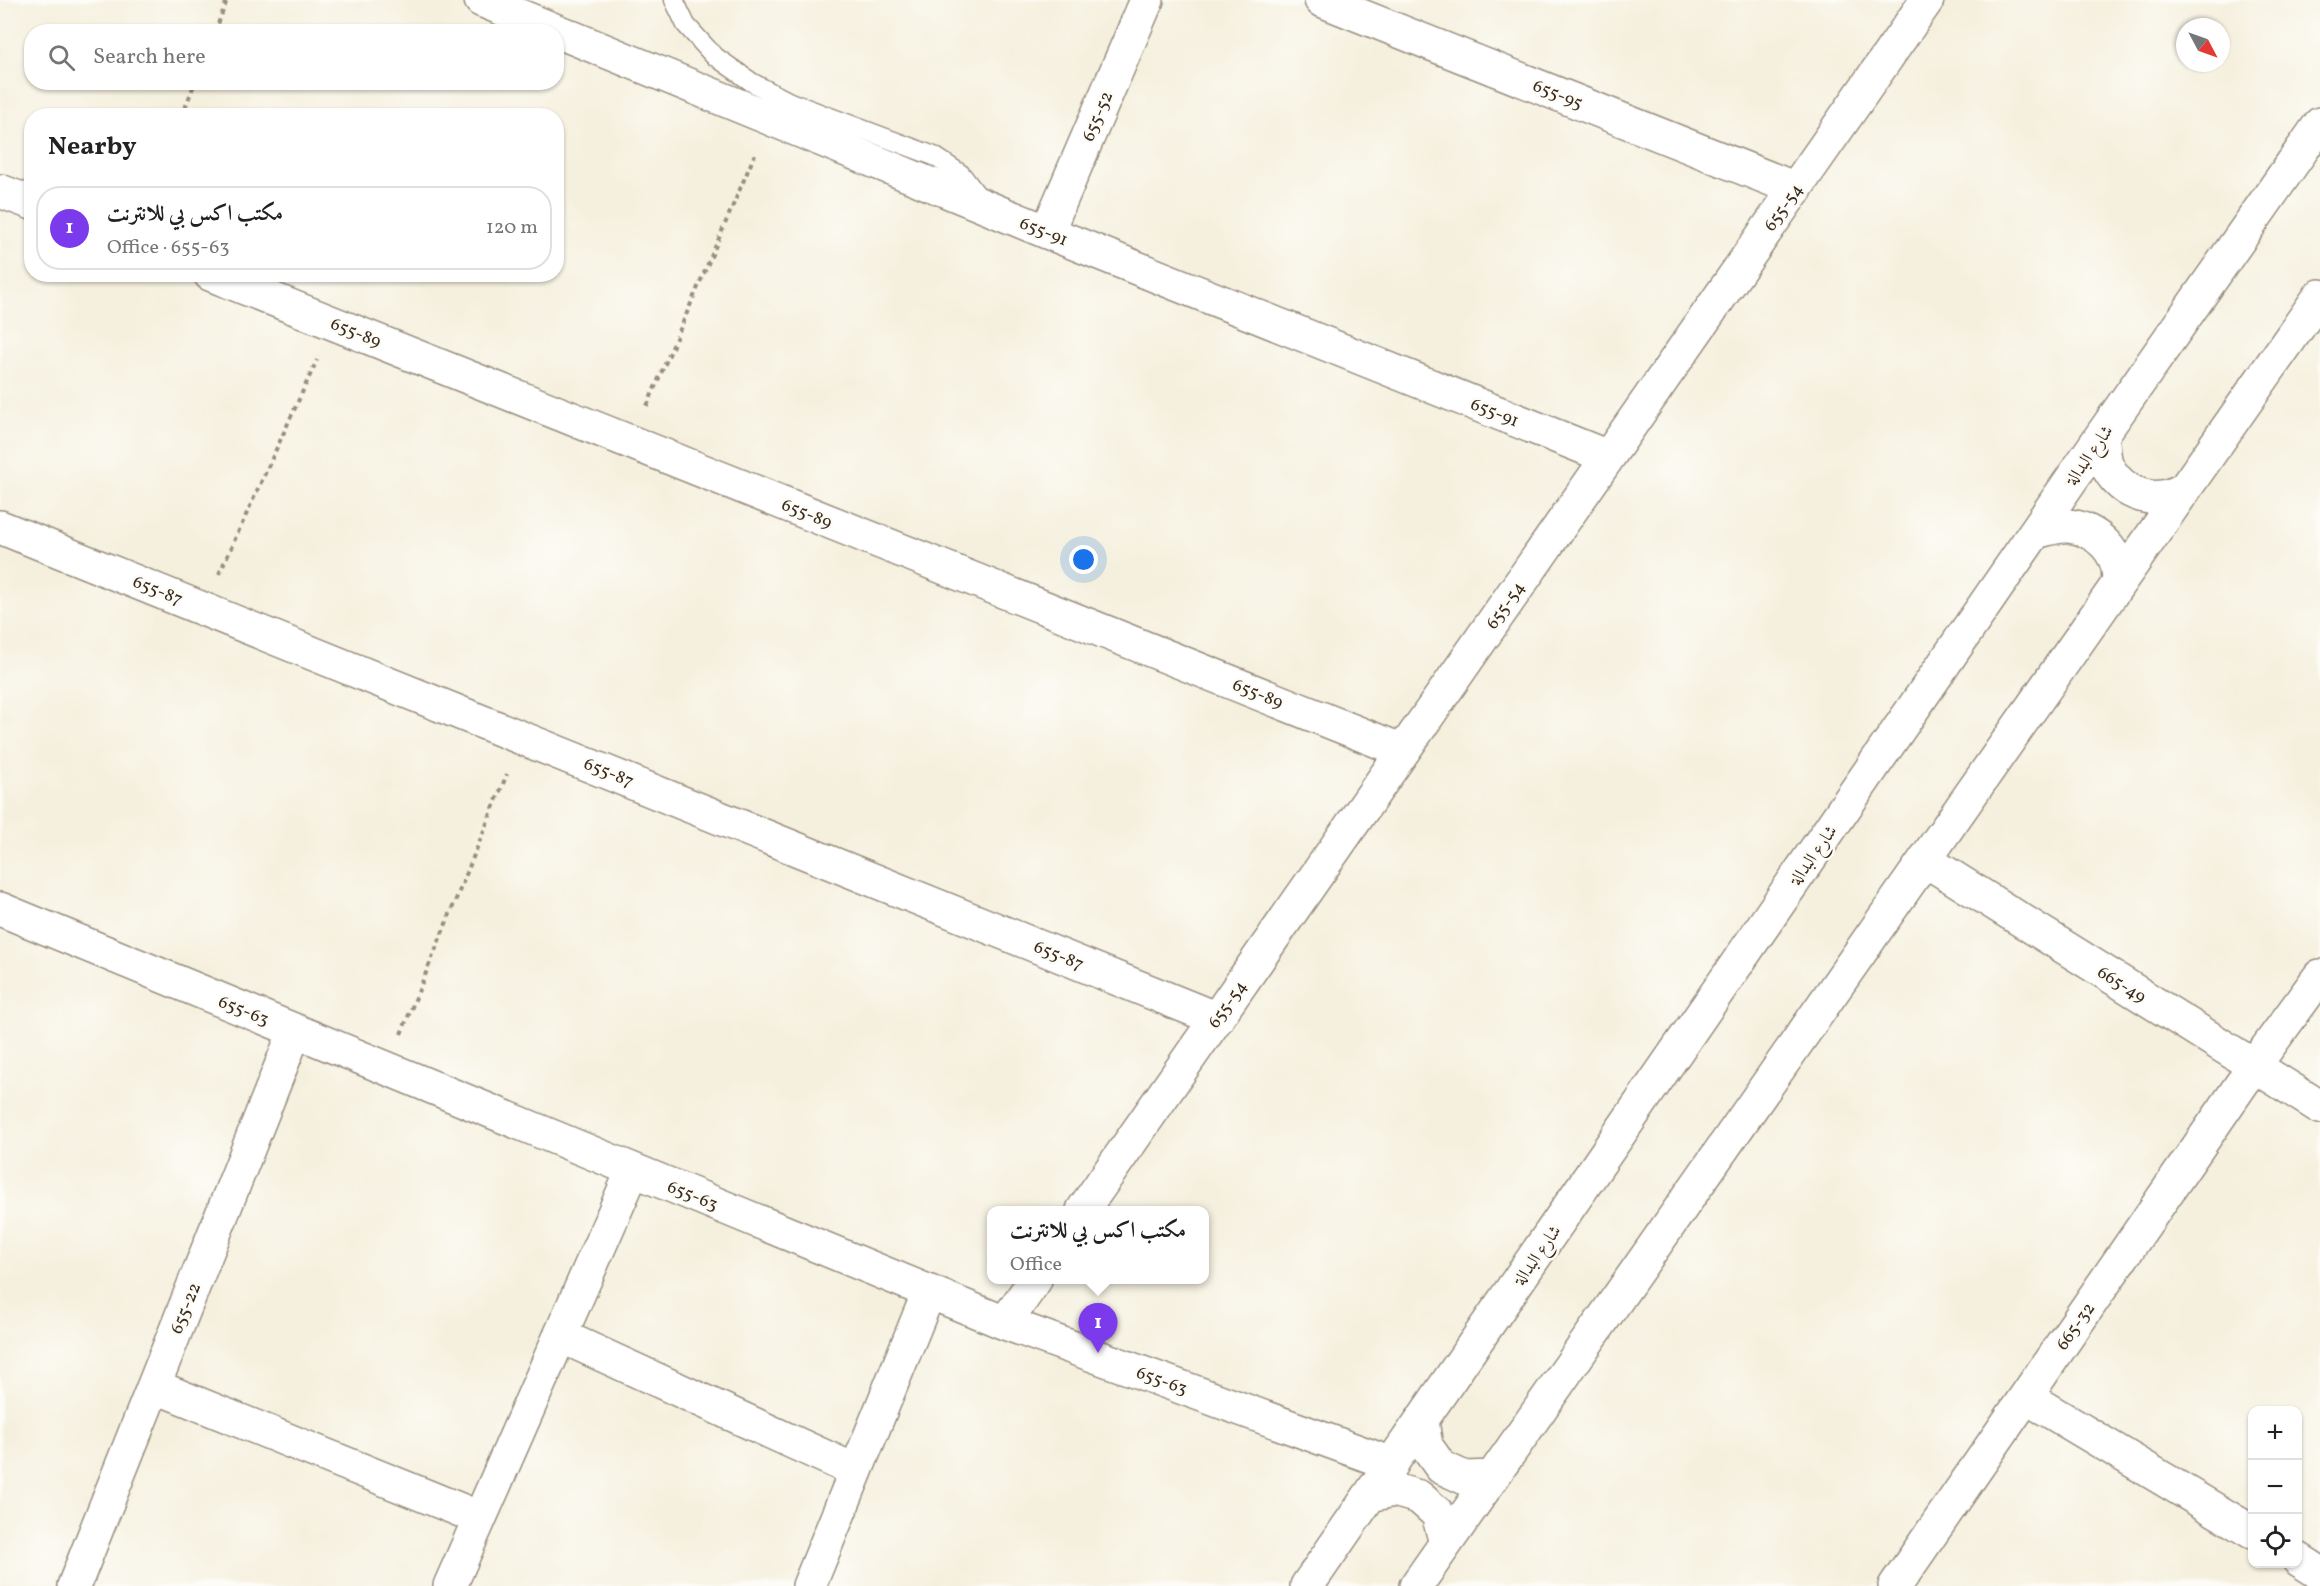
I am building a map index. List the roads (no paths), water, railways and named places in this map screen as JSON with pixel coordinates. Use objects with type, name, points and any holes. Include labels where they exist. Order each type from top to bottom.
[{"type":"street","name":"655-91","points":[[481,0],[539,24]]},
{"type":"street","name":"655-52","points":[[1047,232],[1147,0]]},
{"type":"street","name":"655-95","points":[[1321,0],[1796,189]]},
{"type":"street","name":"655-54","points":[[1086,1206],[1927,0]]},
{"type":"street","name":"655-91","points":[[564,34],[1047,232],[1608,457]]},
{"type":"street","name":"شارع البدالة","points":[[1307,1586],[2102,435],[2320,124]]},
{"type":"street","points":[[0,191],[24,200]]},
{"type":"street","name":"655-89","points":[[230,282],[1403,751]]},
{"type":"street","points":[[1416,1586],[2320,296]]},
{"type":"street","points":[[2102,435],[2107,466],[2122,487],[2145,498],[2172,497],[2184,489]]},
{"type":"street","points":[[2035,532],[2067,525],[2092,532],[2111,549],[2120,574],[2118,583]]},
{"type":"street","name":"655-87","points":[[0,527],[1217,1018]]},
{"type":"street","name":"665-49","points":[[1924,860],[2320,1107]]},
{"type":"street","name":"655-63","points":[[0,909],[1005,1323],[1392,1464]]},
{"type":"street","name":"665-32","points":[[1895,1586],[2254,1066],[2320,976]]},
{"type":"street","name":"655-22","points":[[74,1586],[295,1031]]},
{"type":"street","points":[[450,1586],[633,1170]]},
{"type":"street","points":[[1005,1323],[1032,1284]]},
{"type":"street","points":[[809,1586],[929,1292]]},
{"type":"street","points":[[561,1336],[856,1471]]},
{"type":"street","points":[[153,1386],[480,1518]]},
{"type":"street","points":[[2026,1397],[2248,1529]]},
{"type":"street","points":[[1422,1421],[1426,1446],[1441,1467],[1465,1478],[1492,1476]]},
{"type":"street","points":[[1371,1495],[1394,1490],[1419,1497],[1438,1515],[1446,1543]]},
{"type":"street","points":[[2302,1562],[2320,1573]]},
{"type":"lane","points":[[674,0],[686,25],[713,55],[753,83],[790,102],[934,156],[961,174],[986,207]]},
{"type":"place","name":"مكتب اكس بي للانترنت","points":[[1098,1353]]}]
